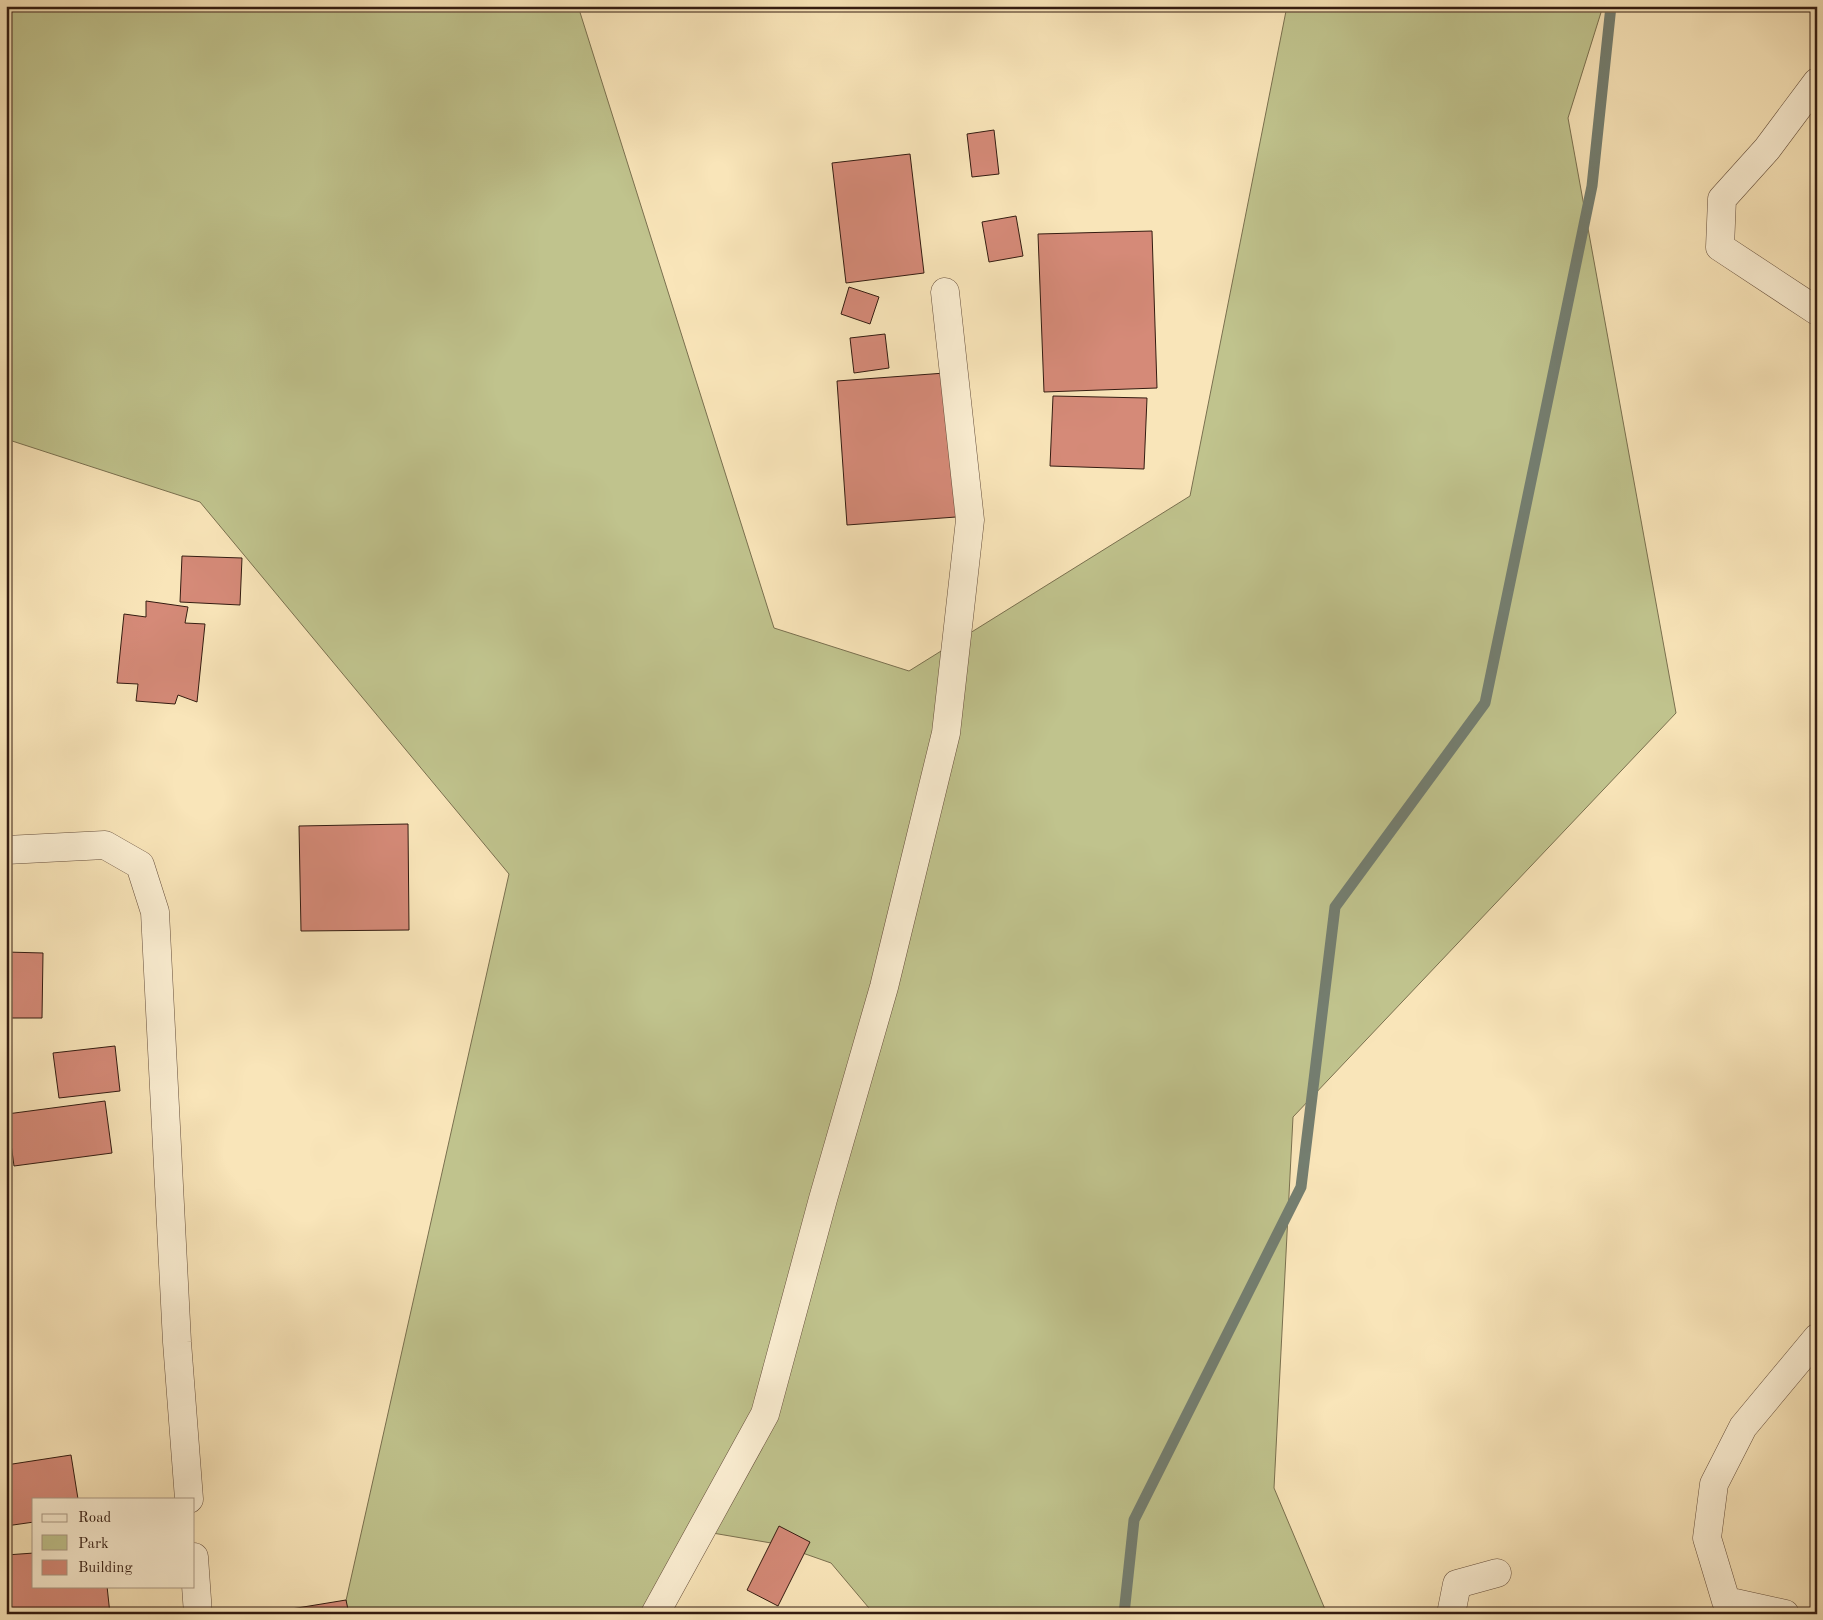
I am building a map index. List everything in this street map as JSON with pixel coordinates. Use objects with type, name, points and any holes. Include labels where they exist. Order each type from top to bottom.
[{"type":"street","points":[[1817,82],[1767,149],[1722,199],[1720,247],[1817,311]]},
{"type":"street","points":[[655,1614],[765,1414],[823,1199],[884,987],[946,733],[970,520],[945,292]]},
{"type":"street","points":[[6,850],[105,845],[140,866],[155,912],[177,1342],[189,1498]]},
{"type":"street","points":[[1785,1614],[1729,1608],[1707,1538],[1714,1484],[1742,1427],[1817,1338]]},
{"type":"street","points":[[195,1571],[198,1614]]},
{"type":"street","points":[[1452,1614],[1457,1584],[1498,1573]]},
{"type":"green space","points":[[6,6],[578,6],[774,628],[909,671],[1190,496],[1287,6],[1603,6],[1568,118],[1676,713],[1293,1117],[1274,1488],[1327,1614],[874,1614],[831,1563],[777,1544],[689,1529],[645,1614],[343,1614],[509,874],[200,502],[6,439]]},
{"type":"building","points":[[994,130],[999,174],[972,177],[967,134]]},
{"type":"building","points":[[910,154],[924,273],[846,283],[832,163]]},
{"type":"building","points":[[1016,216],[1023,256],[989,262],[982,222]]},
{"type":"building","points":[[1152,231],[1157,388],[1044,392],[1038,234]]},
{"type":"building","points":[[849,287],[879,297],[870,324],[841,314]]},
{"type":"building","points":[[885,334],[889,368],[854,373],[850,338]]},
{"type":"building","points":[[945,373],[956,517],[847,525],[837,381]]},
{"type":"building","points":[[1053,396],[1147,398],[1144,469],[1050,466]]},
{"type":"building","points":[[182,556],[242,558],[240,605],[180,602]]},
{"type":"building","points":[[146,601],[188,607],[185,623],[205,624],[197,702],[178,695],[175,704],[136,701],[138,684],[117,683],[124,614],[146,617]]},
{"type":"building","points":[[408,824],[409,930],[301,931],[299,826]]},
{"type":"building","points":[[6,952],[43,953],[42,1018],[6,1018]]},
{"type":"building","points":[[115,1046],[120,1091],[59,1098],[53,1053]]},
{"type":"building","points":[[105,1101],[112,1153],[14,1166],[7,1114]]},
{"type":"building","points":[[71,1455],[78,1498],[32,1498],[32,1522],[6,1526],[6,1465]]},
{"type":"building","points":[[779,1526],[810,1542],[778,1606],[747,1590]]},
{"type":"building","points":[[32,1553],[32,1588],[107,1588],[110,1614],[6,1614],[6,1555]]},
{"type":"building","points":[[346,1600],[349,1614],[292,1614],[291,1609]]},
{"type":"waterway","points":[[1124,1614],[1134,1520],[1301,1187],[1335,907],[1485,703],[1592,186],[1611,6]]}]
